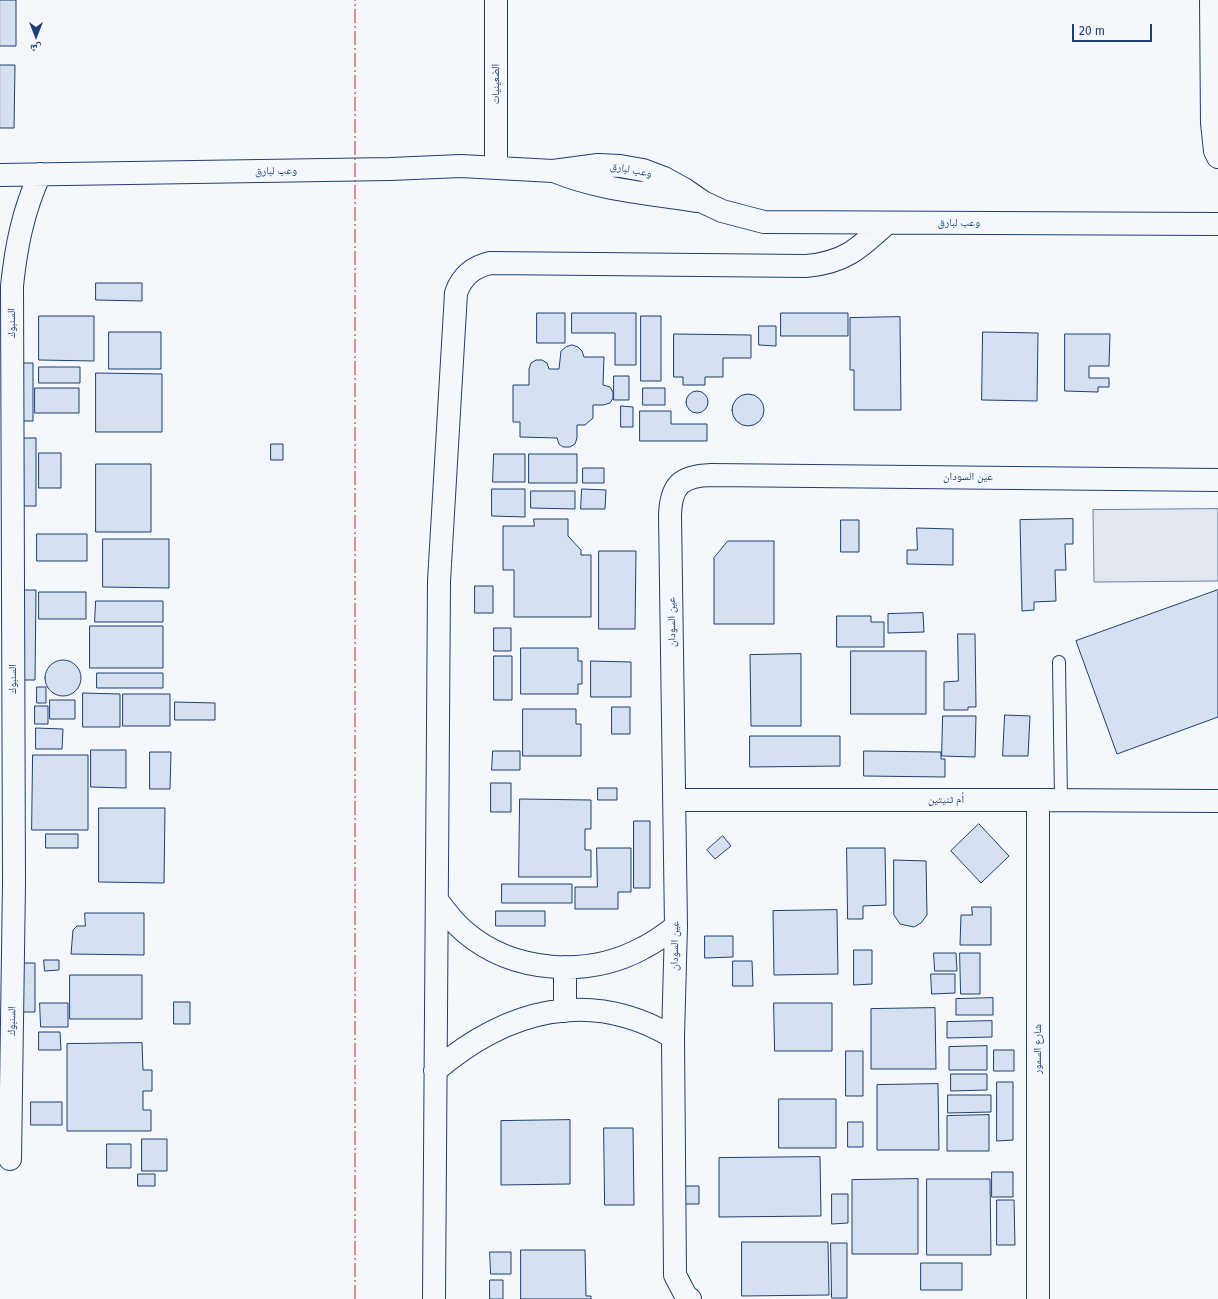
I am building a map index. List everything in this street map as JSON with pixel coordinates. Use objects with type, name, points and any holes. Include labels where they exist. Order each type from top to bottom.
[{"type":"street","name":"الضعينيات","points":[[496,0],[496,167]]},
{"type":"street","points":[[1211,0],[1212,123],[1215,151],[1218,157]]},
{"type":"street","name":"وعب لبارق","points":[[0,175],[496,167],[553,171],[596,185],[703,202],[722,211],[764,222],[1218,224]]},
{"type":"street","name":"السنبوك","points":[[10,1159],[7,882],[6,286],[21,225],[40,174]]},
{"type":"street","points":[[434,1299],[439,581],[456,294],[459,284],[472,270],[481,265],[490,263],[822,265],[851,254],[887,223]]},
{"type":"street","name":"عين السودان","points":[[690,1299],[686,1296],[675,1275],[673,1037],[676,926],[670,515],[671,498],[680,484],[694,476],[711,475],[1218,480]]},
{"type":"street","name":"أم ثنيتين","points":[[675,800],[1218,801]]},
{"type":"street","name":"شارع السمور","points":[[1038,800],[1038,1299]]},
{"type":"street","points":[[437,900],[450,917],[465,932],[489,948],[522,962],[543,966],[585,966],[624,957],[643,949],[676,926]]},
{"type":"street","points":[[565,967],[565,1011]]},
{"type":"street","points":[[435,1071],[474,1041],[495,1030],[523,1019],[565,1011],[588,1010],[625,1015],[654,1026],[673,1037]]},
{"type":"lane","points":[[1059,662],[1061,800]]},
{"type":"shaded area","points":[[1218,509],[1218,581],[1094,582],[1093,510]]},
{"type":"building","points":[[0,0],[16,0],[16,46],[0,46]]},
{"type":"building","points":[[0,65],[15,65],[14,128],[0,128]]},
{"type":"building","points":[[96,283],[142,283],[142,301],[96,300]]},
{"type":"building","points":[[537,313],[565,313],[565,343],[537,343]]},
{"type":"building","points":[[572,313],[636,313],[636,365],[615,365],[615,333],[572,333]]},
{"type":"building","points":[[781,313],[848,313],[848,336],[781,336]]},
{"type":"building","points":[[39,316],[94,316],[94,361],[39,360]]},
{"type":"building","points":[[641,316],[661,316],[661,381],[641,381]]},
{"type":"building","points":[[900,317],[901,410],[854,410],[854,370],[850,370],[850,318]]},
{"type":"building","points":[[759,326],[776,326],[776,346],[759,345]]},
{"type":"building","points":[[109,332],[161,332],[161,369],[109,369]]},
{"type":"building","points":[[983,332],[1038,333],[1037,401],[982,400]]},
{"type":"building","points":[[674,334],[751,335],[751,358],[723,358],[723,377],[705,377],[705,385],[683,385],[683,377],[674,377]]},
{"type":"building","points":[[1065,334],[1110,334],[1109,366],[1089,366],[1089,378],[1109,378],[1109,387],[1098,387],[1098,392],[1065,391]]},
{"type":"building","points":[[572,345],[578,347],[582,351],[584,357],[604,357],[603,385],[610,387],[613,392],[613,398],[610,403],[593,405],[593,418],[585,425],[577,425],[577,438],[575,444],[570,447],[563,447],[559,444],[557,438],[520,437],[520,422],[513,422],[513,385],[529,385],[529,369],[531,363],[536,360],[542,360],[547,363],[549,369],[559,369],[561,351]]},
{"type":"building","points":[[19,363],[33,363],[33,421],[19,421]]},
{"type":"building","points":[[39,367],[80,367],[80,383],[39,383]]},
{"type":"building","points":[[96,373],[162,374],[162,432],[96,432]]},
{"type":"building","points":[[614,376],[629,376],[629,400],[614,400]]},
{"type":"building","points":[[35,388],[79,388],[79,413],[35,413]]},
{"type":"building","points":[[643,388],[665,388],[665,405],[643,405]]},
{"type":"building","points":[[697,391],[705,394],[708,402],[705,410],[697,413],[689,410],[686,402],[689,394]]},
{"type":"building","points":[[745,394],[751,394],[760,398],[764,410],[760,422],[751,426],[745,426],[736,422],[732,413],[732,407],[736,398]]},
{"type":"building","points":[[621,406],[633,407],[633,427],[621,427]]},
{"type":"building","points":[[640,411],[671,411],[671,424],[707,424],[707,441],[640,441]]},
{"type":"building","points":[[20,438],[36,438],[36,506],[20,506]]},
{"type":"building","points":[[271,444],[283,444],[283,460],[271,460]]},
{"type":"building","points":[[39,453],[61,453],[61,488],[39,488]]},
{"type":"building","points":[[494,454],[525,454],[525,482],[493,482]]},
{"type":"building","points":[[529,454],[577,454],[577,483],[529,483]]},
{"type":"building","points":[[96,464],[151,464],[151,532],[96,532]]},
{"type":"building","points":[[583,468],[604,468],[604,483],[583,483]]},
{"type":"building","points":[[492,489],[525,489],[525,517],[492,516]]},
{"type":"building","points":[[582,489],[606,490],[605,509],[581,509]]},
{"type":"building","points":[[531,491],[575,491],[575,509],[531,508]]},
{"type":"building","points":[[534,519],[568,519],[568,536],[581,550],[581,555],[591,555],[591,617],[514,617],[514,570],[503,570],[503,526],[534,526]]},
{"type":"building","points":[[1073,519],[1073,544],[1065,544],[1066,570],[1055,570],[1056,601],[1034,602],[1034,610],[1022,611],[1020,520]]},
{"type":"building","points":[[841,520],[859,520],[859,552],[841,552]]},
{"type":"building","points":[[917,528],[953,529],[953,565],[907,564],[907,550],[917,550]]},
{"type":"building","points":[[37,534],[87,534],[87,561],[37,561]]},
{"type":"building","points":[[103,539],[169,539],[169,588],[103,587]]},
{"type":"building","points":[[728,541],[774,541],[774,624],[714,624],[714,558]]},
{"type":"building","points":[[599,551],[636,551],[635,629],[599,629]]},
{"type":"building","points":[[475,586],[493,586],[493,613],[475,613]]},
{"type":"building","points":[[18,590],[36,590],[35,680],[18,680]]},
{"type":"building","points":[[1218,590],[1218,717],[1117,754],[1076,641]]},
{"type":"building","points":[[39,592],[86,592],[86,619],[39,619]]},
{"type":"building","points":[[96,601],[163,601],[163,622],[95,622]]},
{"type":"building","points":[[923,613],[924,632],[888,633],[888,614]]},
{"type":"building","points":[[837,616],[871,616],[871,622],[884,622],[884,647],[837,647]]},
{"type":"building","points":[[90,626],[163,626],[163,668],[90,668]]},
{"type":"building","points":[[494,628],[511,628],[511,651],[494,651]]},
{"type":"building","points":[[958,634],[975,634],[976,707],[968,707],[968,710],[944,710],[944,682],[958,681]]},
{"type":"building","points":[[521,648],[578,648],[578,661],[582,661],[582,684],[578,684],[578,694],[521,694]]},
{"type":"building","points":[[851,651],[926,651],[926,714],[851,714]]},
{"type":"building","points":[[801,654],[801,726],[751,726],[750,655]]},
{"type":"building","points":[[494,656],[512,656],[512,700],[494,700]]},
{"type":"building","points":[[67,660],[76,665],[80,671],[80,685],[76,691],[67,696],[59,696],[50,691],[46,685],[45,674],[50,665],[56,661]]},
{"type":"building","points":[[591,661],[631,662],[631,697],[591,697]]},
{"type":"building","points":[[97,673],[163,673],[163,688],[97,688]]},
{"type":"building","points":[[37,687],[46,687],[46,703],[37,703]]},
{"type":"building","points":[[83,693],[120,694],[120,727],[83,727]]},
{"type":"building","points":[[123,694],[170,694],[170,726],[123,726]]},
{"type":"building","points":[[50,700],[75,700],[75,719],[50,719]]},
{"type":"building","points":[[175,702],[215,703],[215,720],[175,720]]},
{"type":"building","points":[[35,706],[48,706],[48,724],[35,724]]},
{"type":"building","points":[[612,707],[630,707],[630,734],[612,734]]},
{"type":"building","points":[[523,709],[576,709],[576,724],[581,724],[581,756],[523,756]]},
{"type":"building","points":[[1005,715],[1030,716],[1028,756],[1003,756]]},
{"type":"building","points":[[943,716],[976,716],[975,757],[942,756]]},
{"type":"building","points":[[36,728],[63,729],[62,749],[36,749]]},
{"type":"building","points":[[750,736],[840,736],[840,766],[750,767]]},
{"type":"building","points":[[91,750],[126,750],[126,788],[91,787]]},
{"type":"building","points":[[493,751],[520,751],[520,770],[492,770]]},
{"type":"building","points":[[864,751],[941,752],[941,759],[945,759],[945,777],[864,776]]},
{"type":"building","points":[[150,752],[171,752],[170,789],[150,789]]},
{"type":"building","points":[[33,755],[88,755],[88,830],[32,830]]},
{"type":"building","points":[[491,783],[511,783],[511,812],[491,812]]},
{"type":"building","points":[[598,788],[617,788],[617,800],[598,800]]},
{"type":"building","points":[[520,799],[591,800],[591,829],[585,829],[585,850],[591,850],[591,877],[519,877]]},
{"type":"building","points":[[99,808],[165,808],[164,883],[99,882]]},
{"type":"building","points":[[634,821],[650,821],[650,888],[634,888]]},
{"type":"building","points":[[979,824],[1009,856],[981,883],[951,851]]},
{"type":"building","points":[[46,834],[78,834],[78,848],[46,848]]},
{"type":"building","points":[[723,836],[731,846],[715,859],[707,850]]},
{"type":"building","points":[[597,848],[631,848],[631,892],[618,892],[618,909],[575,909],[575,887],[597,887]]},
{"type":"building","points":[[847,848],[885,848],[886,905],[863,906],[863,919],[848,919]]},
{"type":"building","points":[[894,860],[926,861],[927,915],[921,923],[914,927],[900,924],[894,915]]},
{"type":"building","points":[[502,884],[572,884],[572,903],[502,903]]},
{"type":"building","points":[[972,907],[991,907],[991,945],[960,945],[961,915],[972,915]]},
{"type":"building","points":[[837,910],[838,974],[774,975],[773,911]]},
{"type":"building","points":[[496,911],[545,911],[545,926],[496,926]]},
{"type":"building","points":[[85,913],[144,913],[144,955],[71,954],[73,930],[77,926],[85,926]]},
{"type":"building","points":[[705,936],[733,936],[733,957],[705,958]]},
{"type":"building","points":[[854,950],[872,950],[872,984],[854,985]]},
{"type":"building","points":[[934,953],[956,953],[957,971],[935,971]]},
{"type":"building","points":[[960,953],[980,953],[980,994],[961,994]]},
{"type":"building","points":[[44,960],[59,960],[59,970],[45,971]]},
{"type":"building","points":[[733,961],[752,961],[753,986],[733,986]]},
{"type":"building","points":[[21,963],[35,963],[35,1012],[22,1012]]},
{"type":"building","points":[[931,974],[955,974],[955,993],[932,994]]},
{"type":"building","points":[[70,975],[142,975],[142,1019],[70,1019]]},
{"type":"building","points":[[993,998],[993,1015],[956,1015],[956,999]]},
{"type":"building","points":[[174,1002],[190,1002],[190,1024],[174,1024]]},
{"type":"building","points":[[40,1003],[68,1003],[68,1027],[41,1027]]},
{"type":"building","points":[[774,1003],[832,1003],[832,1051],[775,1051]]},
{"type":"building","points":[[935,1008],[936,1069],[871,1069],[871,1009]]},
{"type":"building","points":[[992,1021],[992,1037],[947,1038],[947,1022]]},
{"type":"building","points":[[39,1032],[60,1032],[61,1050],[39,1050]]},
{"type":"building","points":[[142,1043],[143,1070],[152,1070],[152,1091],[143,1091],[143,1110],[151,1110],[151,1131],[67,1131],[67,1044]]},
{"type":"building","points":[[987,1046],[987,1070],[949,1070],[949,1047]]},
{"type":"building","points":[[994,1050],[1014,1050],[1014,1071],[994,1071]]},
{"type":"building","points":[[846,1051],[863,1051],[863,1096],[846,1096]]},
{"type":"building","points":[[951,1074],[987,1074],[987,1090],[951,1091]]},
{"type":"building","points":[[997,1082],[1013,1082],[1013,1140],[997,1141]]},
{"type":"building","points":[[938,1084],[939,1150],[877,1150],[877,1085]]},
{"type":"building","points":[[948,1095],[991,1095],[991,1112],[948,1113]]},
{"type":"building","points":[[779,1099],[836,1099],[836,1148],[779,1148]]},
{"type":"building","points":[[31,1102],[62,1102],[62,1125],[31,1125]]},
{"type":"building","points":[[989,1115],[989,1151],[947,1151],[947,1116]]},
{"type":"building","points":[[570,1120],[570,1184],[501,1185],[501,1121]]},
{"type":"building","points":[[848,1122],[863,1122],[863,1147],[848,1147]]},
{"type":"building","points":[[604,1128],[633,1128],[634,1205],[605,1205]]},
{"type":"building","points":[[142,1139],[167,1139],[167,1171],[142,1171]]},
{"type":"building","points":[[107,1144],[131,1144],[131,1168],[107,1168]]},
{"type":"building","points":[[820,1157],[821,1216],[719,1217],[719,1158]]},
{"type":"building","points":[[992,1172],[1013,1172],[1013,1197],[992,1197]]},
{"type":"building","points":[[138,1174],[155,1174],[155,1186],[138,1186]]},
{"type":"building","points":[[918,1179],[918,1254],[852,1254],[852,1180]]},
{"type":"building","points":[[927,1179],[990,1179],[991,1255],[927,1255]]},
{"type":"building","points":[[683,1186],[699,1186],[699,1204],[683,1204]]},
{"type":"building","points":[[832,1194],[848,1194],[848,1223],[832,1224]]},
{"type":"building","points":[[997,1200],[1014,1200],[1015,1245],[997,1245]]},
{"type":"building","points":[[742,1242],[828,1242],[829,1295],[742,1296]]},
{"type":"building","points":[[831,1243],[847,1243],[847,1298],[832,1298]]},
{"type":"building","points":[[521,1250],[585,1250],[586,1296],[591,1296],[591,1299],[521,1299]]},
{"type":"building","points":[[490,1252],[511,1252],[511,1274],[491,1274]]},
{"type":"building","points":[[921,1263],[962,1263],[962,1290],[921,1290]]},
{"type":"building","points":[[490,1280],[503,1280],[503,1299],[490,1299]]},
{"type":"power","points":[[355,0],[355,1299]]}]
